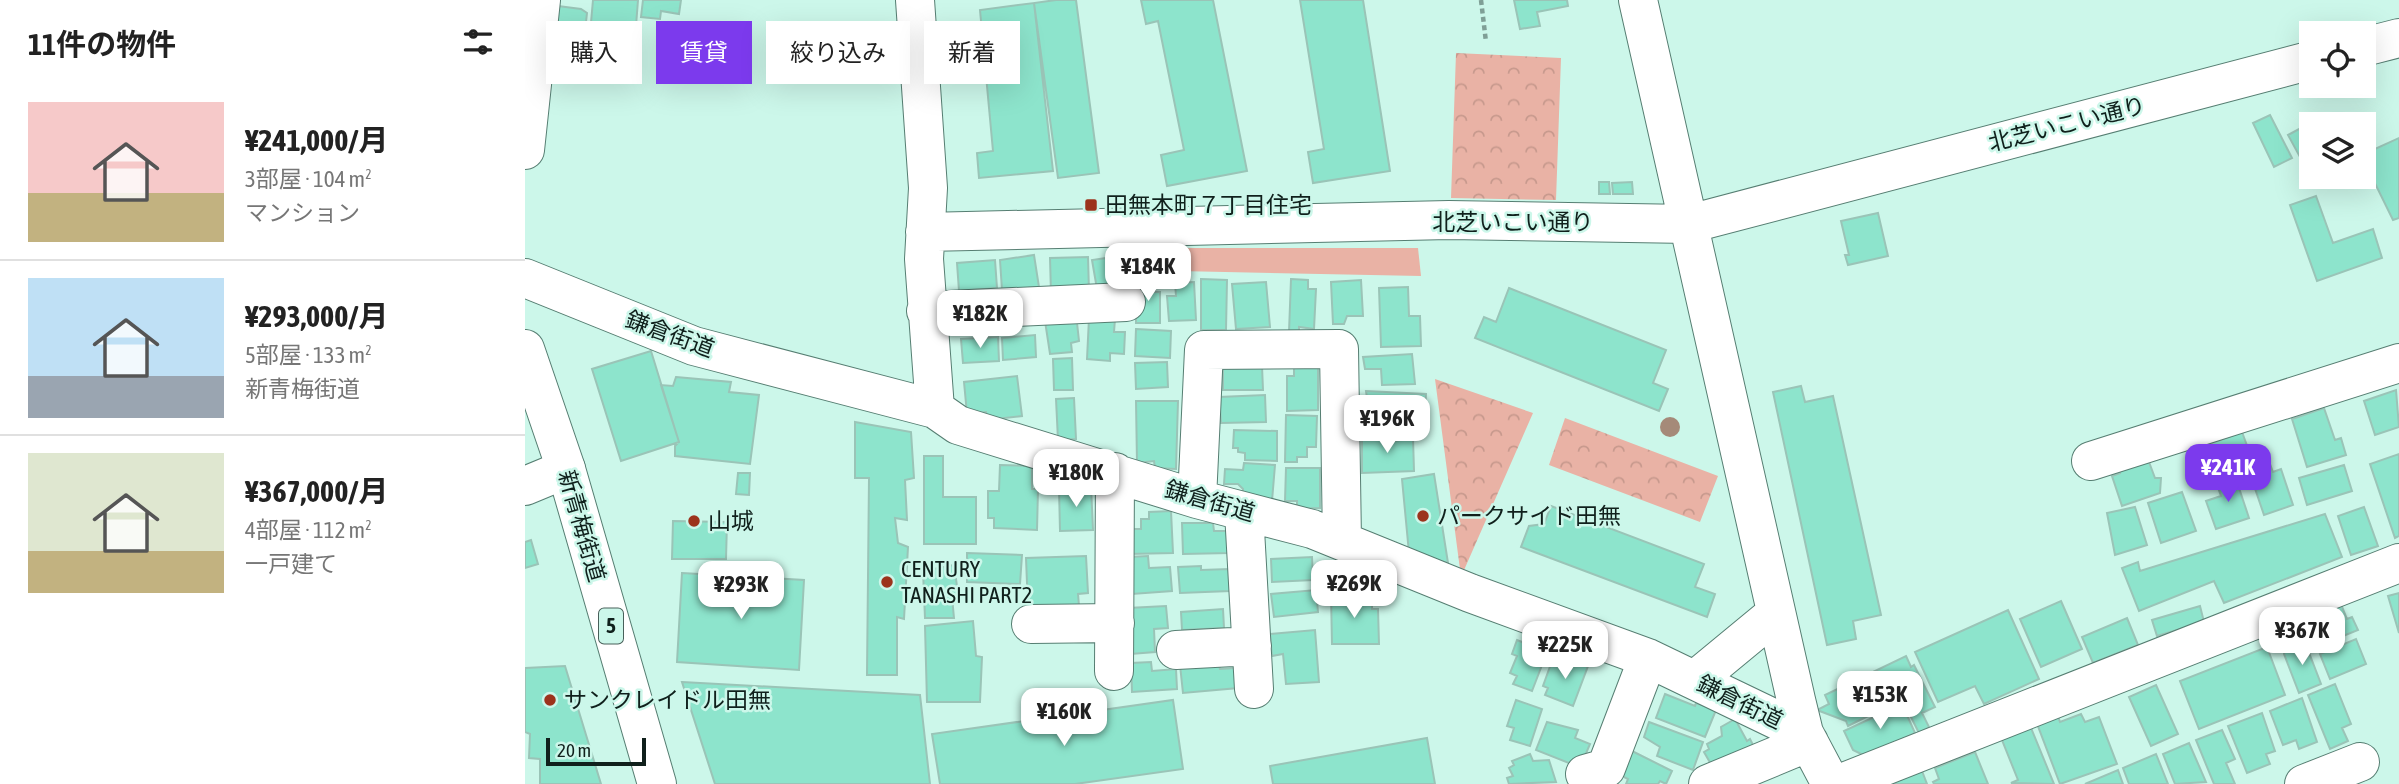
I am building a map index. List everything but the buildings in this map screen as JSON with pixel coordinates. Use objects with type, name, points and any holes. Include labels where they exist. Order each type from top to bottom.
[{"type":"street","points":[[525,150],[541,0]]},
{"type":"street","points":[[915,0],[928,188],[925,232],[926,311],[935,409]]},
{"type":"street","points":[[1637,0],[1775,614],[1807,738],[1831,784]]},
{"type":"street","points":[[2376,44],[2399,38]]},
{"type":"street","name":"北芝いこい通り","points":[[925,232],[1449,220],[1689,224],[2299,63]]},
{"type":"street","name":"鎌倉街道","points":[[525,278],[694,345],[935,409],[958,425],[1197,499],[1312,529],[1470,593],[1648,658],[1807,738]]},
{"type":"street","points":[[926,311],[1126,302]]},
{"type":"street","name":"新青梅街道","points":[[525,349],[566,469],[657,784]]},
{"type":"street","points":[[1197,499],[1205,350],[1339,349],[1342,541]]},
{"type":"street","points":[[2091,461],[2399,363]]},
{"type":"street","points":[[525,486],[566,469]]},
{"type":"street","points":[[1114,671],[1115,472]]},
{"type":"street","points":[[1244,512],[1254,689]]},
{"type":"street","points":[[1839,784],[2399,563]]},
{"type":"street","points":[[1695,680],[1775,614]]},
{"type":"street","points":[[1031,624],[1115,623]]},
{"type":"street","points":[[1176,650],[1252,646]]},
{"type":"street","points":[[1585,774],[1606,768],[1648,658]]},
{"type":"street","points":[[1708,784],[1807,738]]},
{"type":"street","points":[[2304,784],[2360,762]]},
{"type":"path","points":[[1481,0],[1486,42]]},
{"type":"green space","points":[[1456,53],[1561,58],[1556,200],[1451,198]]},
{"type":"green space","points":[[1129,248],[1418,248],[1421,276],[1131,270]]},
{"type":"green space","points":[[1435,379],[1533,413],[1461,577]]},
{"type":"green space","points":[[1565,418],[1718,476],[1700,522],[1549,465]]},
{"type":"place","name":"田無本町７丁目住宅","points":[[1091,205]]},
{"type":"place","name":"パークサイド田無","points":[[1423,516]]},
{"type":"place","name":"山城","points":[[694,521]]},
{"type":"place","name":"CENTURY TANASHI PART2","points":[[887,582]]},
{"type":"place","name":"サンクレイドル田無","points":[[550,700]]}]
